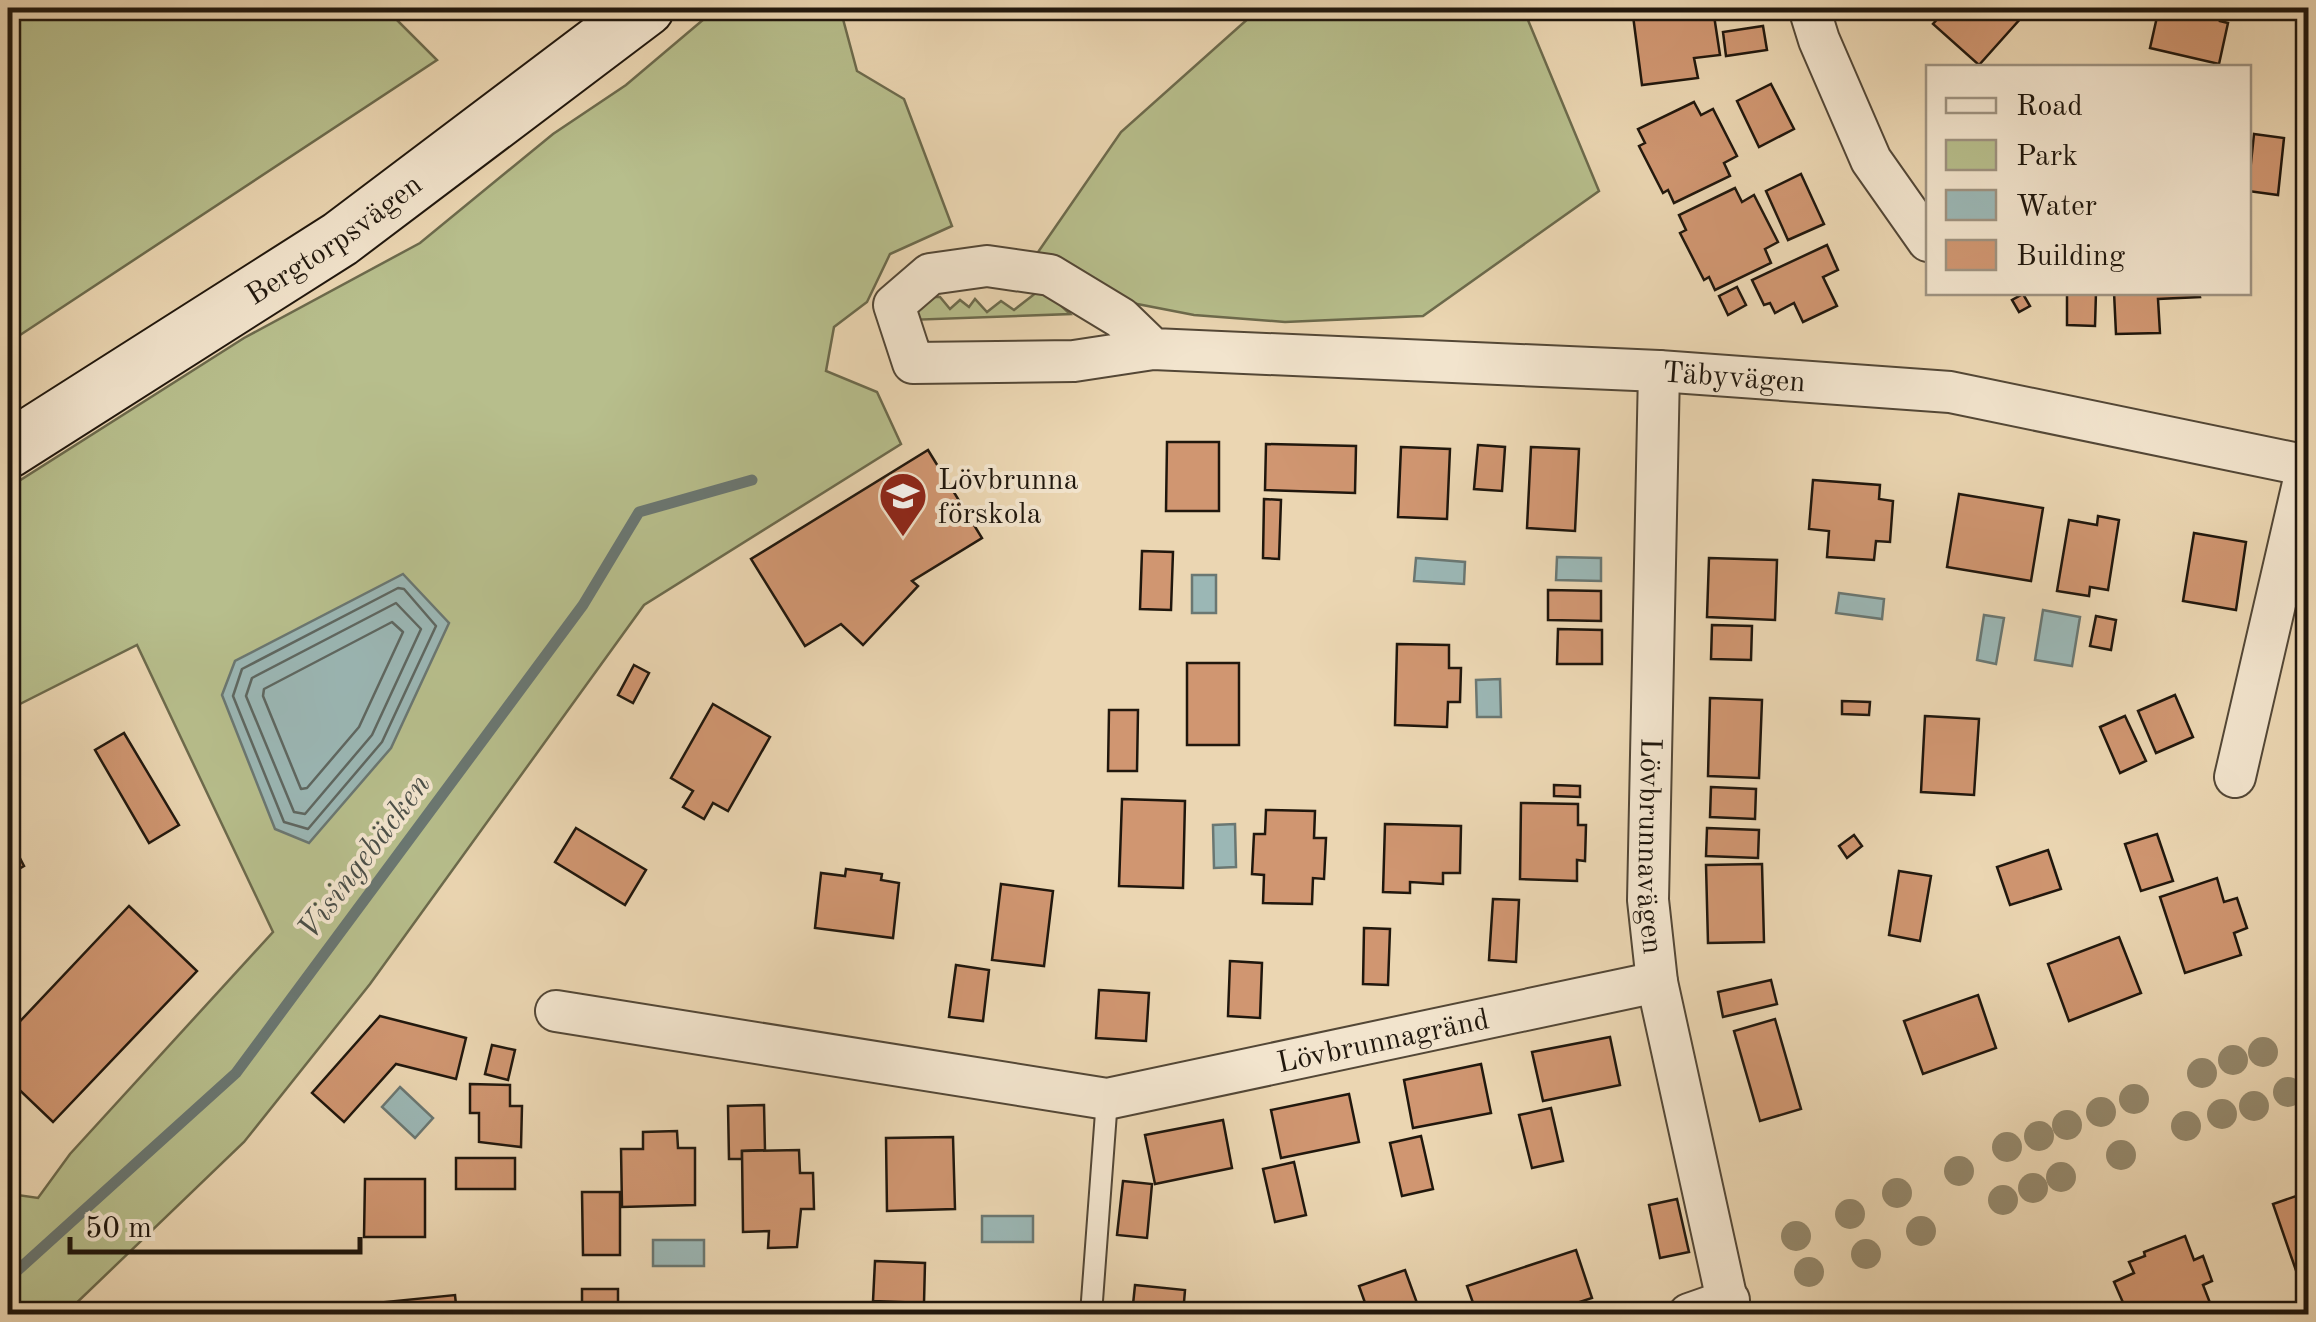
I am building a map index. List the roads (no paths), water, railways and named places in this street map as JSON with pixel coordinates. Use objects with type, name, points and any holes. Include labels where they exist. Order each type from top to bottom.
[{"type":"main road","name":"Bergtorpsvägen","points":[[8,450],[340,239],[646,8]]},
{"type":"street","points":[[1809,8],[1818,40],[1871,160],[1926,238]]},
{"type":"street","name":"Täbyvägen","points":[[1152,350],[1120,318],[1050,275],[987,266],[930,274],[894,305],[914,362],[1074,361],[1152,350],[1659,371],[1950,392],[2308,466]]},
{"type":"street","name":"Lövbrunnavägen","points":[[1659,371],[1648,900],[1657,982],[1730,1307]]},
{"type":"street","points":[[2235,777],[2308,466]]},
{"type":"street","name":"Lövbrunnagränd","points":[[556,1011],[1107,1099],[1657,982]]},
{"type":"street","points":[[1689,1314],[1730,1307]]},
{"type":"lane","points":[[1091,1314],[1107,1099]]},
{"type":"water","points":[[1557,557],[1601,558],[1601,581],[1556,580]]},
{"type":"water","points":[[1416,558],[1465,562],[1464,584],[1414,581]]},
{"type":"water","points":[[403,574],[449,623],[391,748],[309,843],[275,829],[222,695],[235,661]]},
{"type":"water","points":[[1192,575],[1216,575],[1216,613],[1192,613]]},
{"type":"water","points":[[1839,593],[1884,599],[1882,619],[1836,613]]},
{"type":"water","points":[[2043,610],[2080,617],[2072,666],[2035,660]]},
{"type":"water","points":[[1984,615],[2004,618],[1996,664],[1977,660]]},
{"type":"water","points":[[1500,679],[1501,717],[1477,717],[1476,680]]},
{"type":"water","points":[[1235,824],[1236,867],[1214,868],[1213,825]]},
{"type":"water","points":[[400,1087],[433,1118],[415,1138],[382,1107]]},
{"type":"water","points":[[982,1216],[1033,1216],[1033,1242],[982,1242]]},
{"type":"water","points":[[653,1240],[704,1240],[704,1266],[653,1266]]},
{"type":"waterway","name":"Visingebäcken","points":[[8,1279],[236,1073],[583,605],[639,512],[752,480]]},
{"type":"place","name":"Lövbrunna förskola","points":[[903,538]]}]
